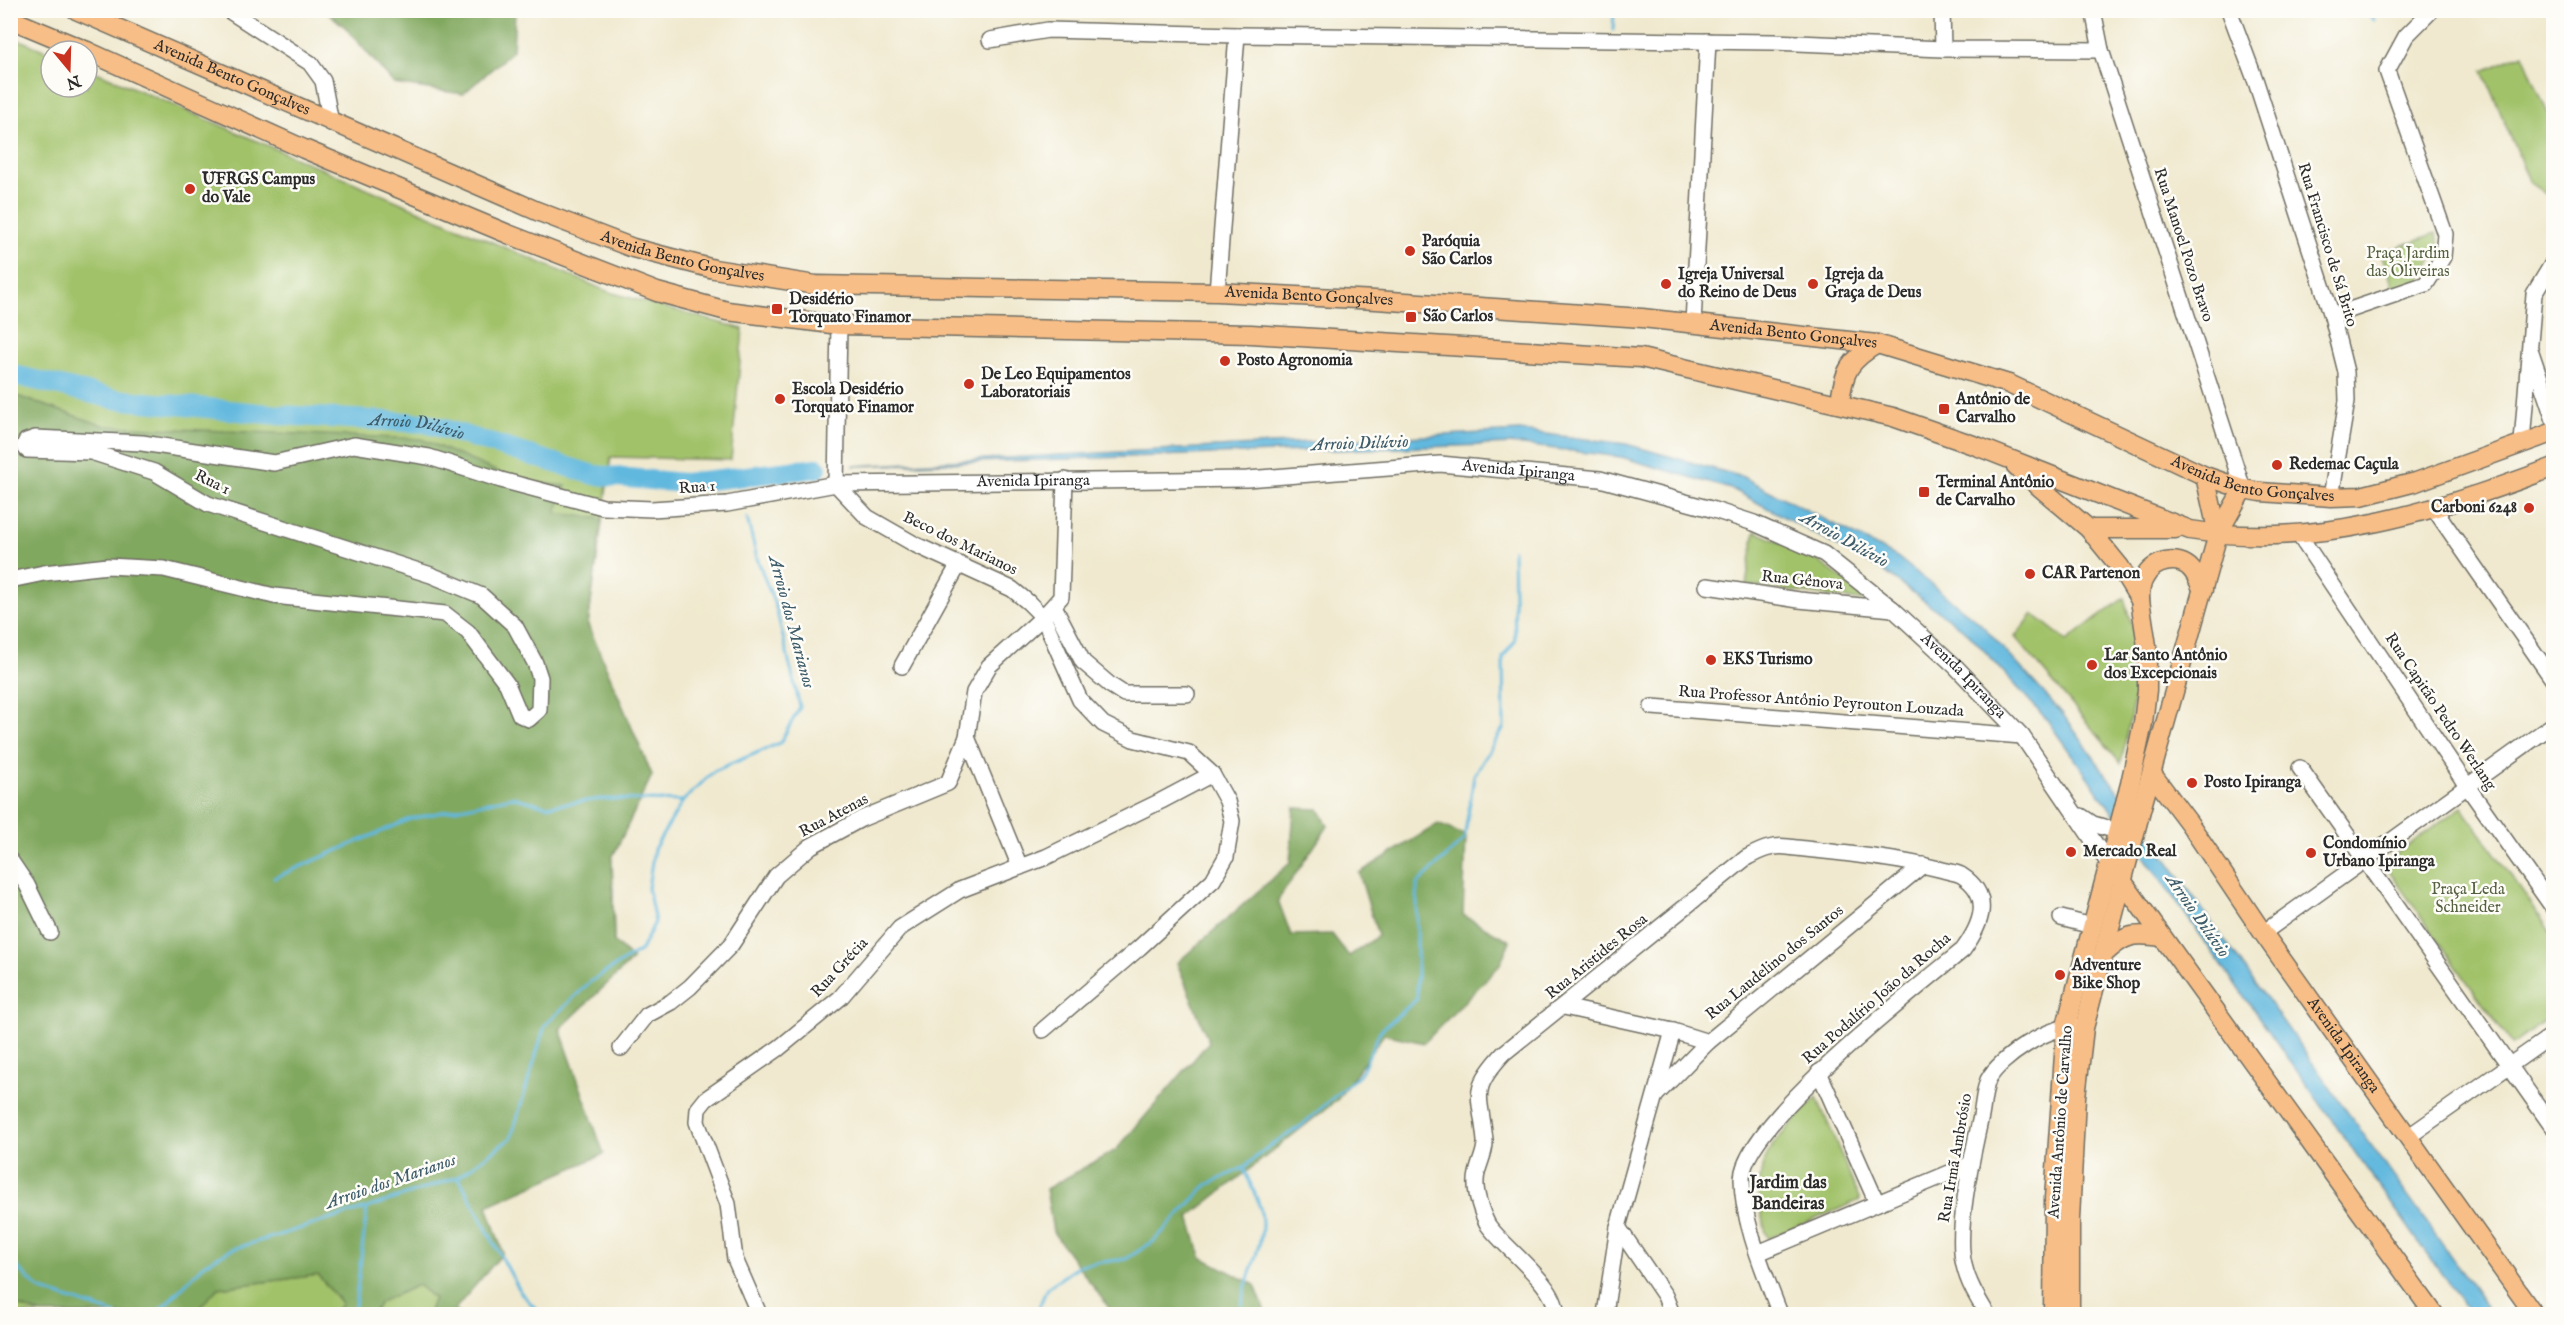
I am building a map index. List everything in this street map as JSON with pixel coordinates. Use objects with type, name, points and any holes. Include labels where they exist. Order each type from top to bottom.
[{"type":"main road","name":"Avenida Bento Gonçalves","points":[[76,10],[537,211],[623,244],[714,270],[816,285],[1217,292],[1376,300],[1693,323],[1877,344],[2009,384],[2205,476],[2243,489],[2331,497],[2361,496],[2416,482],[2553,432]]},
{"type":"main road","name":"Avenida Bento Gonçalves","points":[[10,19],[58,39]]},
{"type":"main road","name":"Avenida Bento Gonçalves","points":[[99,56],[304,149],[657,292],[727,311],[839,325],[1251,333],[1641,358],[1893,417],[2003,456],[2190,530],[2218,534],[2299,535],[2349,529],[2433,507],[2553,467]]},
{"type":"main road","points":[[1840,403],[1841,388],[1848,368],[1857,356],[1877,344]]},
{"type":"main road","name":"Avenida Antônio de Carvalho","points":[[2003,456],[2089,529],[2120,567],[2140,600],[2147,646],[2147,690],[2143,723],[2130,784],[2066,1026],[2054,1198],[2053,1314]]},
{"type":"main road","points":[[2205,476],[2218,534]]},
{"type":"main road","points":[[2218,534],[2243,489]]},
{"type":"main road","points":[[2089,529],[2190,530]]},
{"type":"main road","name":"Avenida Antônio de Carvalho","points":[[2070,1314],[2076,1096],[2084,1028],[2122,880],[2218,534]]},
{"type":"main road","points":[[2140,600],[2140,588],[2145,576],[2156,565],[2165,562],[2175,561],[2191,569],[2203,590]]},
{"type":"main road","name":"Avenida Ipiranga","points":[[2152,774],[2189,823],[2263,933],[2534,1314]]},
{"type":"main road","name":"Avenida Ipiranga","points":[[2109,864],[2433,1314]]},
{"type":"main road","points":[[2103,956],[2119,939],[2138,933],[2162,937]]},
{"type":"street","points":[[228,10],[310,63],[323,81],[331,123]]},
{"type":"street","points":[[1942,10],[1943,49]]},
{"type":"street","name":"Rua Manoel Pozo Bravo","points":[[2093,10],[2101,50],[2243,489]]},
{"type":"street","name":"Rua Francisco de Sá Brito","points":[[2229,10],[2256,82],[2331,316],[2346,372],[2347,401],[2331,497]]},
{"type":"street","points":[[2331,316],[2426,284],[2442,257],[2445,234],[2387,70],[2406,36],[2432,10]]},
{"type":"street","points":[[990,40],[1048,30],[1237,35],[1708,41],[1943,49],[2101,50]]},
{"type":"street","points":[[1217,292],[1237,35]]},
{"type":"street","points":[[1693,323],[1708,41]]},
{"type":"street","points":[[2523,442],[2534,294],[2553,261]]},
{"type":"street","points":[[836,484],[839,325]]},
{"type":"street","points":[[2529,347],[2553,420]]},
{"type":"street","name":"Rua 1","points":[[10,580],[44,573],[108,566],[164,569],[274,596],[445,614],[468,632],[507,684],[520,715],[524,719],[529,719],[539,710],[540,678],[535,663],[514,626],[482,596],[431,575],[208,504],[154,472],[91,452],[27,450],[24,446],[26,441],[35,438],[142,444],[274,463],[354,446],[429,457],[501,480],[603,507],[652,509],[727,504],[836,484]]},
{"type":"street","name":"Avenida Ipiranga","points":[[836,484],[1247,479],[1440,464],[1600,479],[1711,509],[1764,527],[1824,554],[1893,609],[1956,667],[2022,735],[2109,864]]},
{"type":"street","points":[[1065,480],[1062,597],[1048,612],[1083,662],[1124,694],[1186,694]]},
{"type":"street","name":"Beco dos Marianos","points":[[836,484],[867,517],[916,545],[1012,589],[1048,612],[1080,700],[1103,724],[1133,740],[1189,753],[1212,774],[1227,801],[1232,821],[1226,857],[1214,880],[1043,1030]]},
{"type":"street","points":[[2433,507],[2553,681]]},
{"type":"street","name":"Rua Capitão Pedro Werlang","points":[[2299,535],[2467,786],[2553,909]]},
{"type":"street","points":[[902,666],[959,564]]},
{"type":"street","name":"Rua Gênova","points":[[1707,586],[1799,600],[1893,609]]},
{"type":"street","name":"Rua Atenas","points":[[621,1048],[647,1015],[671,1002],[690,987],[731,945],[776,876],[811,846],[861,819],[946,784],[967,737],[974,692],[989,666],[1048,612]]},
{"type":"street","name":"Rua Professor Antônio Peyrouton Louzada","points":[[1652,707],[2022,735]]},
{"type":"street","points":[[2263,933],[2553,724]]},
{"type":"street","points":[[967,737],[1020,867]]},
{"type":"street","points":[[2300,768],[2366,859],[2553,1129]]},
{"type":"street","name":"Rua Grécia","points":[[759,1314],[735,1259],[728,1204],[697,1122],[699,1109],[706,1099],[779,1048],[840,998],[900,928],[960,890],[1020,867],[1161,801],[1212,774]]},
{"type":"street","name":"Avenida Ipiranga","points":[[2076,813],[2093,824],[2118,828]]},
{"type":"street","name":"Rua Aristides Rosa","points":[[1556,1314],[1557,1308],[1545,1287],[1488,1224],[1481,1206],[1476,1181],[1485,1143],[1478,1091],[1490,1068],[1504,1053],[1564,1007],[1746,858],[1761,849],[1788,846],[1923,865],[1960,874],[1976,889],[1980,901]]},
{"type":"street","points":[[10,860],[27,885],[50,932]]},
{"type":"street","name":"Rua Laudelino dos Santos","points":[[1656,1095],[1708,1042],[1923,865]]},
{"type":"street","name":"Rua Podalírio João da Rocha","points":[[1780,1314],[1758,1253],[1746,1203],[1742,1178],[1745,1166],[1755,1146],[1819,1072],[1963,950],[1977,931],[1981,917],[1980,901]]},
{"type":"street","points":[[2061,918],[2092,926]]},
{"type":"street","points":[[1564,1007],[1673,1031],[1708,1042]]},
{"type":"street","points":[[2066,1026],[2084,1028]]},
{"type":"street","name":"Rua Irmã Ambrósio","points":[[1987,1314],[1975,1293],[1964,1265],[1961,1241],[1971,1164],[1988,1081],[2003,1060],[2027,1045],[2066,1026]]},
{"type":"street","name":"Rua Laudelino dos Santos","points":[[1605,1314],[1618,1227],[1673,1031]]},
{"type":"street","points":[[2408,1137],[2553,1034]]},
{"type":"street","points":[[1819,1072],[1877,1203]]},
{"type":"street","points":[[1758,1253],[1971,1164]]},
{"type":"street","points":[[1618,1227],[1665,1296],[1672,1314]]},
{"type":"green space","points":[[326,11],[515,11],[513,51],[463,94],[394,84],[346,28]]},
{"type":"green space","points":[[10,36],[39,48],[39,99],[99,99],[99,73],[609,292],[743,329],[731,460],[611,457],[588,625],[652,775],[612,858],[614,942],[154,1314],[11,1314]]},
{"type":"green space","points":[[2523,54],[2549,116],[2553,115],[2553,199],[2530,183],[2483,71]]},
{"type":"green space","name":"Praça Jardim das Oliveiras","points":[[2436,233],[2440,245],[2418,284],[2395,292],[2381,253]]},
{"type":"green space","points":[[11,394],[105,426],[421,439],[519,481],[566,486],[556,513],[602,519],[588,625],[652,775],[612,858],[614,942],[633,959],[560,1029],[604,1154],[487,1206],[503,1253],[455,1309],[459,1314],[428,1314],[434,1298],[418,1285],[380,1302],[373,1314],[333,1314],[342,1304],[318,1275],[218,1288],[194,1314],[42,1314],[11,1304]]},
{"type":"green space","points":[[1755,531],[1815,559],[1874,602],[1746,585]]},
{"type":"green space","points":[[2124,598],[2136,642],[2137,684],[2121,763],[2015,637],[2033,614],[2067,641]]},
{"type":"green space","name":"Praça Leda Schneider","points":[[2462,807],[2553,935],[2553,1015],[2512,1045],[2383,863]]},
{"type":"green space","points":[[1294,808],[1319,809],[1328,826],[1278,900],[1291,935],[1332,934],[1349,956],[1378,936],[1359,873],[1438,824],[1466,836],[1463,915],[1510,941],[1499,966],[1424,1043],[1384,1034],[1337,1100],[1189,1217],[1201,1257],[1255,1285],[1266,1314],[1119,1314],[1112,1312],[1053,1232],[1046,1189],[1116,1150],[1209,1042],[1177,963],[1290,863]]},
{"type":"green space","points":[[1817,1097],[1860,1200],[1768,1239],[1759,1196],[1764,1163],[1778,1140]]},
{"type":"green space","points":[[318,1275],[342,1304],[333,1314],[194,1314],[217,1288]]},
{"type":"green space","points":[[418,1285],[434,1298],[428,1314],[373,1314],[380,1302]]},
{"type":"water","name":"Arroio Dilúvio","points":[[1521,431],[1626,444],[1743,477],[1897,557],[1980,623],[2062,713],[2492,1314],[2470,1314],[2047,720],[1969,634],[1882,570],[1734,490],[1621,457],[1515,444],[853,466]]},
{"type":"waterway","points":[[1613,30],[1614,10]]},
{"type":"waterway","points":[[2362,10],[2374,20]]},
{"type":"waterway","name":"Arroio Dilúvio","points":[[10,374],[114,399],[279,415],[425,423],[594,475],[684,483],[817,468]]},
{"type":"waterway","name":"Arroio dos Marianos","points":[[156,1314],[205,1264],[230,1250],[458,1177],[511,1138],[545,1025],[590,982],[641,950],[655,922],[648,888],[654,849],[683,801],[714,771],[780,743],[800,707],[776,608],[757,558],[747,518]]},
{"type":"waterway","points":[[1036,1314],[1047,1288],[1080,1265],[1126,1259],[1154,1241],[1207,1185],[1243,1168],[1267,1148],[1301,1126],[1361,1073],[1380,1031],[1417,999],[1417,884],[1464,840],[1474,776],[1504,727],[1503,657],[1515,641],[1513,550]]},
{"type":"waterway","points":[[274,878],[410,819],[512,797],[547,806],[602,799],[682,801]]},
{"type":"waterway","points":[[1242,1314],[1245,1288],[1258,1248],[1262,1221],[1260,1208],[1243,1168]]},
{"type":"waterway","points":[[459,1178],[521,1293],[541,1314]]},
{"type":"waterway","points":[[354,1314],[367,1209]]},
{"type":"waterway","points":[[10,1260],[39,1289],[116,1314]]},
{"type":"waterway","points":[[1818,1314],[1838,1304]]},
{"type":"place","name":"UFRGS Campus do Vale","points":[[190,189]]},
{"type":"place","name":"Paróquia São Carlos","points":[[1410,251]]},
{"type":"place","name":"Igreja Universal do Reino de Deus","points":[[1666,284]]},
{"type":"place","name":"Igreja da Graça de Deus","points":[[1813,284]]},
{"type":"place","name":"Desidério Torquato Finamor","points":[[777,309]]},
{"type":"place","name":"São Carlos","points":[[1411,317]]},
{"type":"place","name":"Posto Agronomia","points":[[1225,361]]},
{"type":"place","name":"De Leo Equipamentos Laboratoriais","points":[[969,384]]},
{"type":"place","name":"Escola Desidério Torquato Finamor","points":[[780,399]]},
{"type":"place","name":"Antônio de Carvalho","points":[[1944,409]]},
{"type":"place","name":"Redemac Caçula","points":[[2277,465]]},
{"type":"place","name":"Terminal Antônio de Carvalho","points":[[1924,492]]},
{"type":"place","name":"Carboni 6248","points":[[2529,508]]},
{"type":"place","name":"CAR Partenon","points":[[2030,574]]},
{"type":"place","name":"EKS Turismo","points":[[1711,660]]},
{"type":"place","name":"Lar Santo Antônio dos Excepcionais","points":[[2092,665]]},
{"type":"place","name":"Posto Ipiranga","points":[[2192,783]]},
{"type":"place","name":"Mercado Real","points":[[2071,852]]},
{"type":"place","name":"Condomínio Urbano Ipiranga","points":[[2311,853]]},
{"type":"place","name":"Adventure Bike Shop","points":[[2060,975]]},
{"type":"district","name":"Jardim das Bandeiras","points":[[1788,1193]]}]
